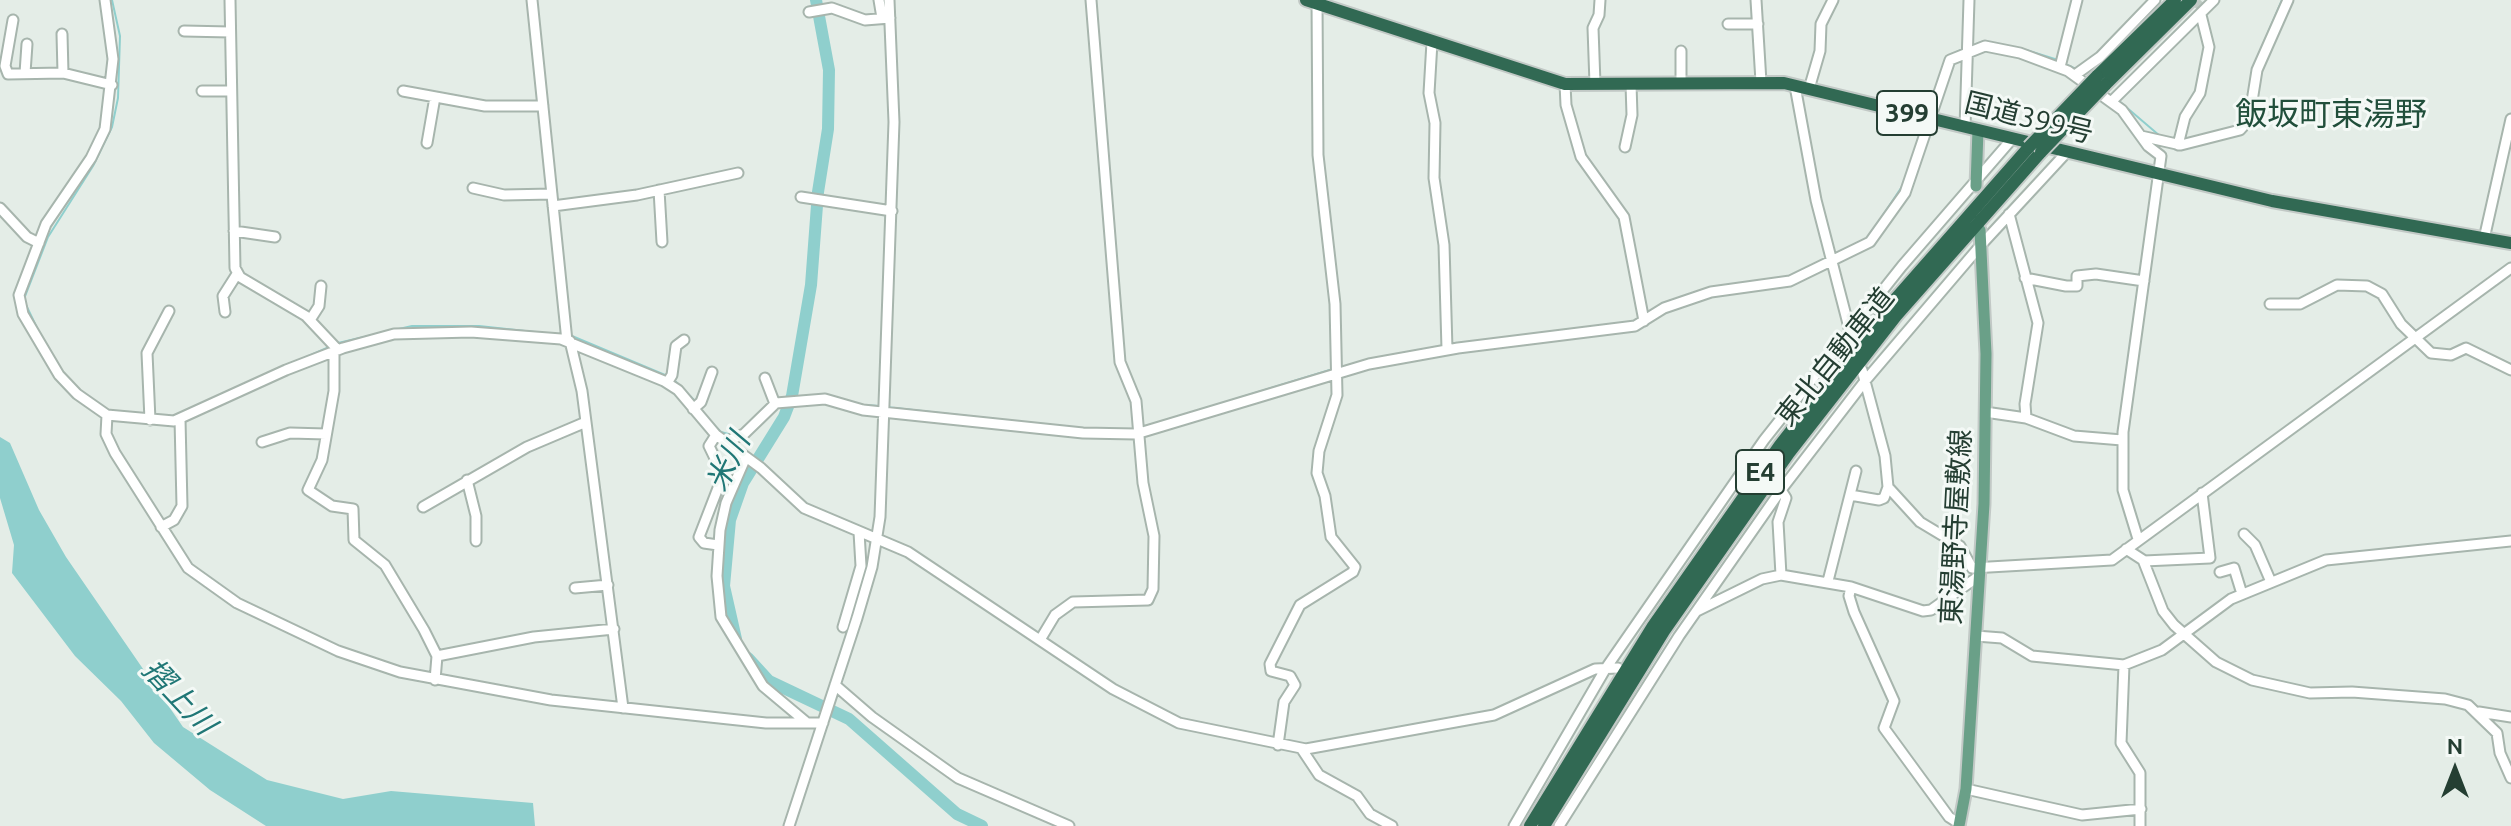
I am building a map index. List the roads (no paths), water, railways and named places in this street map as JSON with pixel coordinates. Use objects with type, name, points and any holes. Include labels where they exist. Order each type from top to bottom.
[{"type":"highway","name":"東北自動車道","points":[[1530,826],[1653,626],[1771,457],[1890,305],[2175,0]]},
{"type":"highway","name":"国道399号","points":[[1313,1],[1565,84],[1761,82],[1795,86],[2272,201],[2511,243]]},
{"type":"highway","name":"東北自動車道","points":[[2101,80],[2199,8]]},
{"type":"highway","name":"東北自動車道","points":[[1544,826],[1664,631],[1780,464],[1896,316],[2035,150]]},
{"type":"main road","points":[[1972,129],[1976,183]]},
{"type":"main road","name":"東湯野寺屋敷線","points":[[1960,825],[1966,789],[1976,636],[1985,412],[1980,230]]},
{"type":"street","points":[[105,0],[113,33],[110,112],[98,145],[57,205],[19,295],[23,314],[59,375],[77,394],[107,415],[180,419],[335,347],[394,334],[435,332],[568,338],[669,380],[696,407],[720,438],[761,468],[792,500],[813,515],[908,552],[1113,689],[1177,722],[1301,748],[1496,715],[1595,669],[1618,668]]},
{"type":"street","points":[[225,312],[223,296],[237,274],[230,0]]},
{"type":"street","points":[[532,0],[568,338],[579,374],[623,708]]},
{"type":"street","points":[[879,0],[886,18]]},
{"type":"street","points":[[789,826],[866,589],[877,539],[885,411],[894,122],[886,18],[889,0]]},
{"type":"street","points":[[1040,640],[1055,615],[1073,602],[1152,597],[1154,536],[1143,483],[1136,401],[1120,362],[1091,0]]},
{"type":"street","points":[[1595,84],[1593,28],[1599,15],[1600,0]]},
{"type":"street","points":[[1756,0],[1761,82]]},
{"type":"street","points":[[1809,89],[1820,51],[1821,24],[1833,0]]},
{"type":"street","points":[[1969,0],[1972,129]]},
{"type":"street","points":[[2061,64],[2077,0]]},
{"type":"street","points":[[2078,73],[2155,0]]},
{"type":"street","points":[[2114,100],[2199,8],[2214,0]]},
{"type":"street","points":[[2141,136],[2179,141],[2232,135],[2245,125],[2252,112],[2257,70],[2288,0]]},
{"type":"street","points":[[1278,745],[1284,702],[1295,685],[1290,676],[1271,671],[1270,664],[1300,605],[1331,587],[1355,567],[1331,537],[1325,496],[1317,473],[1319,451],[1337,395],[1337,369],[1335,304],[1318,155],[1313,1]]},
{"type":"street","points":[[815,10],[835,8],[865,20],[886,18]]},
{"type":"street","points":[[2179,141],[2185,117],[2200,93],[2209,47],[2199,8]]},
{"type":"street","points":[[13,20],[5,69],[11,75],[63,73],[112,85]]},
{"type":"street","points":[[1728,24],[1758,24]]},
{"type":"street","points":[[184,31],[230,32]]},
{"type":"street","points":[[62,34],[63,73]]},
{"type":"street","points":[[1432,42],[1429,93],[1435,123],[1434,178],[1444,245],[1447,347]]},
{"type":"street","points":[[25,73],[27,44]]},
{"type":"street","points":[[718,545],[704,543],[699,537],[723,475],[709,446],[720,438],[744,434],[776,401],[825,399],[848,407],[1083,433],[1139,430],[1337,369],[1447,347],[1627,327],[1664,308],[1711,292],[1777,285],[1831,258],[1866,246],[1905,193],[1950,60],[1969,47],[1985,46],[2061,64],[2078,73],[2114,100],[2141,136],[2161,156],[2122,440],[2123,490],[2138,539]]},
{"type":"street","points":[[1681,51],[1681,83]]},
{"type":"street","points":[[1565,84],[1566,105],[1581,157],[1624,217],[1644,318]]},
{"type":"street","points":[[1625,147],[1632,115],[1631,84]]},
{"type":"street","points":[[1795,86],[1812,186],[1853,343]]},
{"type":"street","points":[[202,91],[231,91]]},
{"type":"street","points":[[403,91],[485,106],[543,106]]},
{"type":"street","points":[[427,143],[435,97]]},
{"type":"street","points":[[2484,239],[2511,119]]},
{"type":"street","points":[[1514,826],[1606,668],[1731,485],[1848,331],[2012,139]]},
{"type":"street","points":[[1559,826],[1653,670],[1781,490],[1865,381],[1981,245],[2067,152]]},
{"type":"street","points":[[553,206],[659,190],[738,173]]},
{"type":"street","points":[[473,188],[504,195],[552,194]]},
{"type":"street","points":[[659,190],[662,242]]},
{"type":"street","points":[[801,197],[817,202],[892,211]]},
{"type":"street","points":[[0,208],[27,237],[39,243]]},
{"type":"street","points":[[2009,214],[2023,257],[2025,278],[2038,323],[2025,404],[2026,418]]},
{"type":"street","points":[[234,231],[275,237]]},
{"type":"street","points":[[1697,611],[1762,579],[1781,575],[1828,581],[1923,611],[1931,610],[1979,573],[2112,560],[2511,268]]},
{"type":"street","points":[[237,274],[310,320],[335,347],[334,391],[322,460],[308,490],[332,506],[353,509],[354,540],[385,565],[437,656],[435,680]]},
{"type":"street","points":[[2025,278],[2066,286],[2077,286],[2077,276],[2096,274],[2144,281]]},
{"type":"street","points":[[2270,304],[2300,304],[2337,285],[2367,286],[2382,294],[2414,338],[2431,353],[2446,356],[2466,348],[2511,370]]},
{"type":"street","points":[[310,320],[319,306],[321,286]]},
{"type":"street","points":[[150,418],[147,353],[169,311]]},
{"type":"street","points":[[669,380],[676,346],[684,340]]},
{"type":"street","points":[[1850,495],[1879,500],[1884,498],[1888,487],[1885,456],[1862,370]]},
{"type":"street","points":[[696,407],[712,372]]},
{"type":"street","points":[[765,378],[776,401]]},
{"type":"street","points":[[1985,412],[2026,418],[2074,436],[2122,440]]},
{"type":"street","points":[[107,415],[109,441],[188,568],[237,603],[338,651],[435,680],[623,708],[766,723],[823,723]]},
{"type":"street","points":[[161,527],[174,520],[182,506],[180,419]]},
{"type":"street","points":[[423,507],[527,447],[586,422]]},
{"type":"street","points":[[262,442],[290,433],[326,434]]},
{"type":"street","points":[[746,457],[726,503],[718,545],[719,603],[725,627],[763,686],[806,722]]},
{"type":"street","points":[[1828,581],[1856,471]]},
{"type":"street","points":[[467,480],[476,516],[476,541]]},
{"type":"street","points":[[1888,487],[1920,522],[1960,546],[1972,568],[1979,573]]},
{"type":"street","points":[[1781,490],[1786,498],[1778,522],[1781,575]]},
{"type":"street","points":[[2144,561],[2210,558],[2202,493]]},
{"type":"street","points":[[843,627],[861,566],[859,532]]},
{"type":"street","points":[[2244,534],[2255,545],[2271,582]]},
{"type":"street","points":[[1976,636],[2002,638],[2032,656],[2124,665],[2136,663],[2183,636],[2219,606],[2338,556],[2511,541]]},
{"type":"street","points":[[2126,549],[2144,561],[2163,611],[2183,636],[2216,662],[2264,684],[2310,693],[2352,692],[2445,699],[2468,705],[2497,733],[2500,753],[2511,778]]},
{"type":"street","points":[[2220,572],[2234,568],[2242,594]]},
{"type":"street","points":[[575,588],[608,585]]},
{"type":"street","points":[[1851,587],[1849,596],[1854,612],[1894,701],[1884,728],[1949,817],[1960,825]]},
{"type":"street","points":[[437,656],[534,637],[614,629]]},
{"type":"street","points":[[2124,665],[2121,743],[2138,767],[2140,826]]},
{"type":"street","points":[[833,690],[958,778],[1037,809],[1069,826]]},
{"type":"street","points":[[2477,711],[2511,717]]},
{"type":"street","points":[[1301,748],[1319,775],[1359,797],[1370,814],[1392,826]]},
{"type":"street","points":[[1966,789],[2082,815],[2141,809]]},
{"type":"water","points":[[0,437],[10,443],[39,510],[66,557],[183,727],[267,780],[343,799],[391,791],[533,803],[535,826],[266,826],[210,790],[154,743],[121,701],[75,656],[12,573],[14,545],[0,498]]},
{"type":"waterway","points":[[24,299],[48,237],[93,166],[112,127],[118,98],[120,36],[112,0]]},
{"type":"waterway","name":"米川","points":[[736,639],[724,586],[730,520],[743,483],[784,417],[792,396],[811,285],[818,192],[828,129],[829,70],[816,0]]},
{"type":"waterway","points":[[2250,84],[2254,65],[2282,0]]},
{"type":"waterway","points":[[1994,44],[2008,46]]},
{"type":"waterway","points":[[1949,56],[1965,48]]},
{"type":"waterway","points":[[2026,50],[2058,60]]},
{"type":"waterway","points":[[2063,63],[2076,69]]},
{"type":"waterway","points":[[1928,112],[1933,95]]},
{"type":"waterway","points":[[2119,101],[2160,136]]},
{"type":"waterway","points":[[1873,230],[1903,185]]},
{"type":"waterway","points":[[26,305],[39,332]]},
{"type":"waterway","points":[[338,343],[412,326],[479,326],[562,335]]},
{"type":"waterway","points":[[1469,342],[1589,327]]},
{"type":"waterway","points":[[572,336],[665,375]]},
{"type":"waterway","points":[[302,359],[329,347]]},
{"type":"waterway","points":[[1386,356],[1439,347]]},
{"type":"waterway","points":[[58,365],[66,376]]},
{"type":"waterway","points":[[221,395],[277,369]]},
{"type":"waterway","points":[[1232,400],[1333,369]]},
{"type":"waterway","points":[[674,380],[695,401]]},
{"type":"waterway","points":[[776,399],[829,396]]},
{"type":"waterway","points":[[752,420],[771,402]]},
{"type":"waterway","points":[[1156,423],[1226,402]]},
{"type":"waterway","points":[[862,405],[880,406]]},
{"type":"waterway","points":[[886,407],[995,419]]},
{"type":"waterway","points":[[708,419],[721,432],[732,435]]},
{"type":"waterway","points":[[1081,428],[1098,429]]},
{"type":"waterway","name":"米川","points":[[748,658],[769,681],[849,719],[957,814],[982,826]]},
{"type":"tunnel","points":[[2194,0],[2200,6]]},
{"type":"district","name":"飯坂町東湯野","points":[[2331,114]]},
{"type":"water label","name":"摺上川","points":[[179,697]]}]
